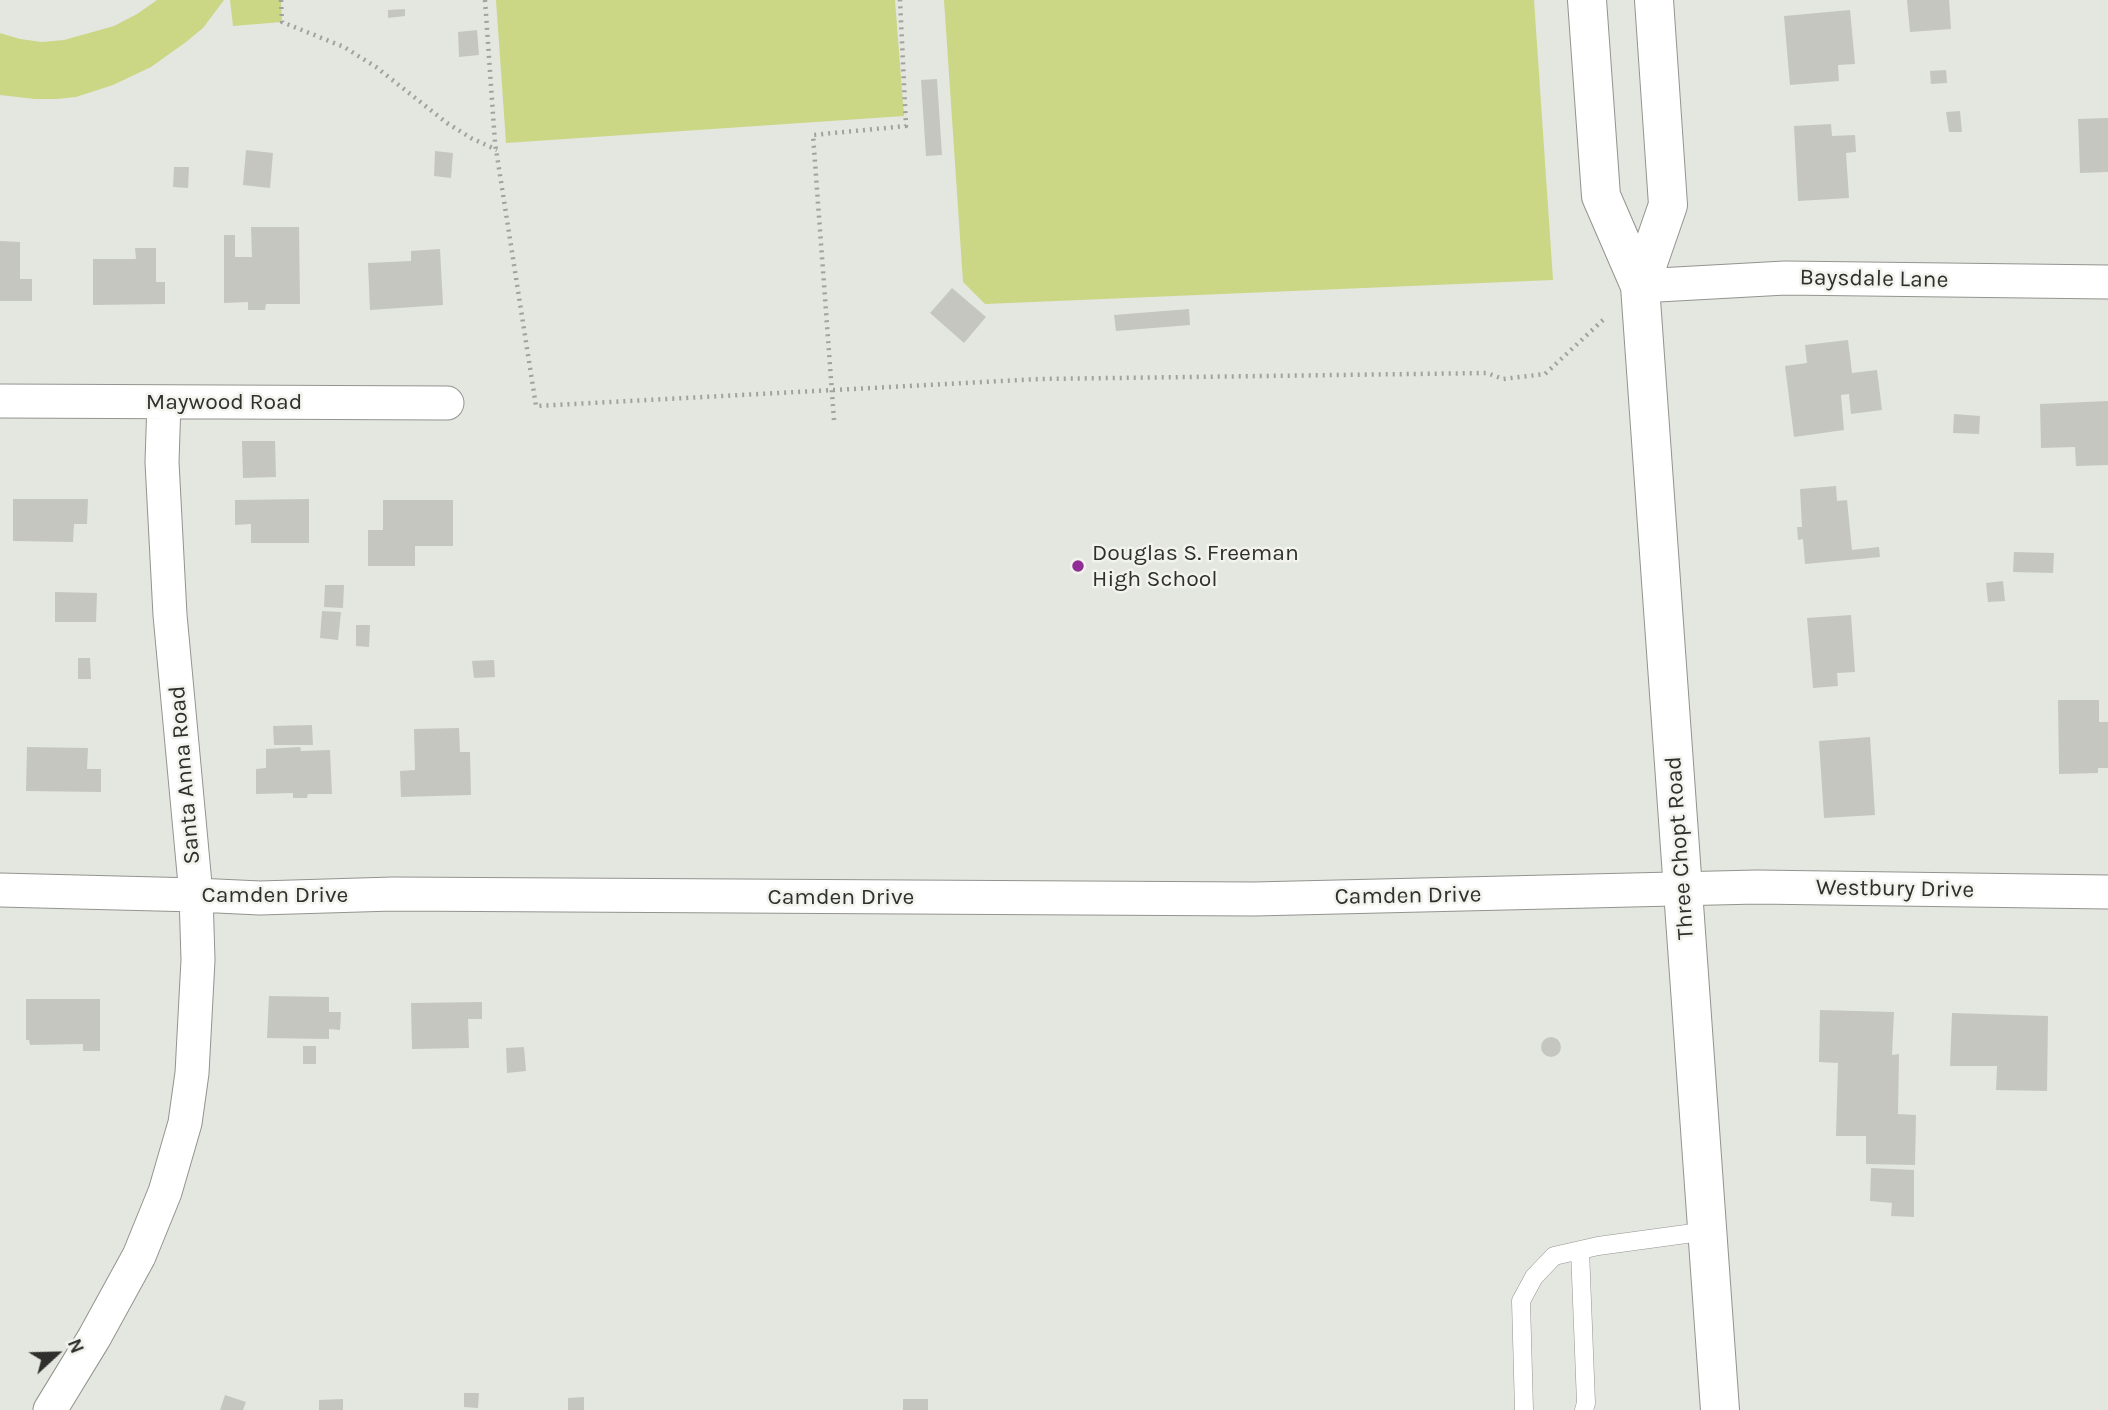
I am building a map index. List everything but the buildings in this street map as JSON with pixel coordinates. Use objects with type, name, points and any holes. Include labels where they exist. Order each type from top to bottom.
[{"type":"main road","name":"Three Chopt Road","points":[[1587,0],[1601,196],[1640,286],[1720,1410]]},
{"type":"main road","name":"Three Chopt Road","points":[[1640,286],[1668,205],[1654,0]]},
{"type":"street","name":"Baysdale Lane","points":[[1640,286],[1785,278],[2108,282]]},
{"type":"street","name":"Maywood Road","points":[[0,401],[447,403]]},
{"type":"street","name":"Santa Anna Road","points":[[50,1410],[139,1256],[165,1192],[185,1123],[192,1073],[198,960],[196,895],[170,615],[162,462],[164,402]]},
{"type":"street","name":"Westbury Drive","points":[[1683,890],[1757,887],[2108,892]]},
{"type":"street","name":"Camden Drive","points":[[0,890],[260,898],[393,894],[1254,899],[1683,890]]},
{"type":"lane","points":[[1524,1410],[1521,1301],[1534,1277],[1554,1256],[1598,1246],[1708,1231]]},
{"type":"lane","points":[[1580,1250],[1586,1403],[1584,1410]]},
{"type":"path","points":[[281,0],[282,22],[344,47],[376,67],[447,123],[496,150]]},
{"type":"path","points":[[485,0],[496,150],[536,406],[1040,379],[1487,373],[1503,379],[1545,374],[1640,286]]},
{"type":"path","points":[[834,420],[813,135],[906,126],[900,0]]},
{"type":"green space","points":[[157,0],[224,0],[203,28],[186,42],[151,67],[113,85],[76,97],[56,99],[0,95],[0,33],[42,42],[64,40],[114,26]]},
{"type":"green space","points":[[230,0],[281,0],[282,22],[233,26]]},
{"type":"green space","points":[[496,0],[895,0],[904,116],[506,143]]},
{"type":"green space","points":[[944,0],[1534,0],[1553,280],[985,304],[963,282]]},
{"type":"place","name":"Douglas S. Freeman High School","points":[[1078,566]]}]
